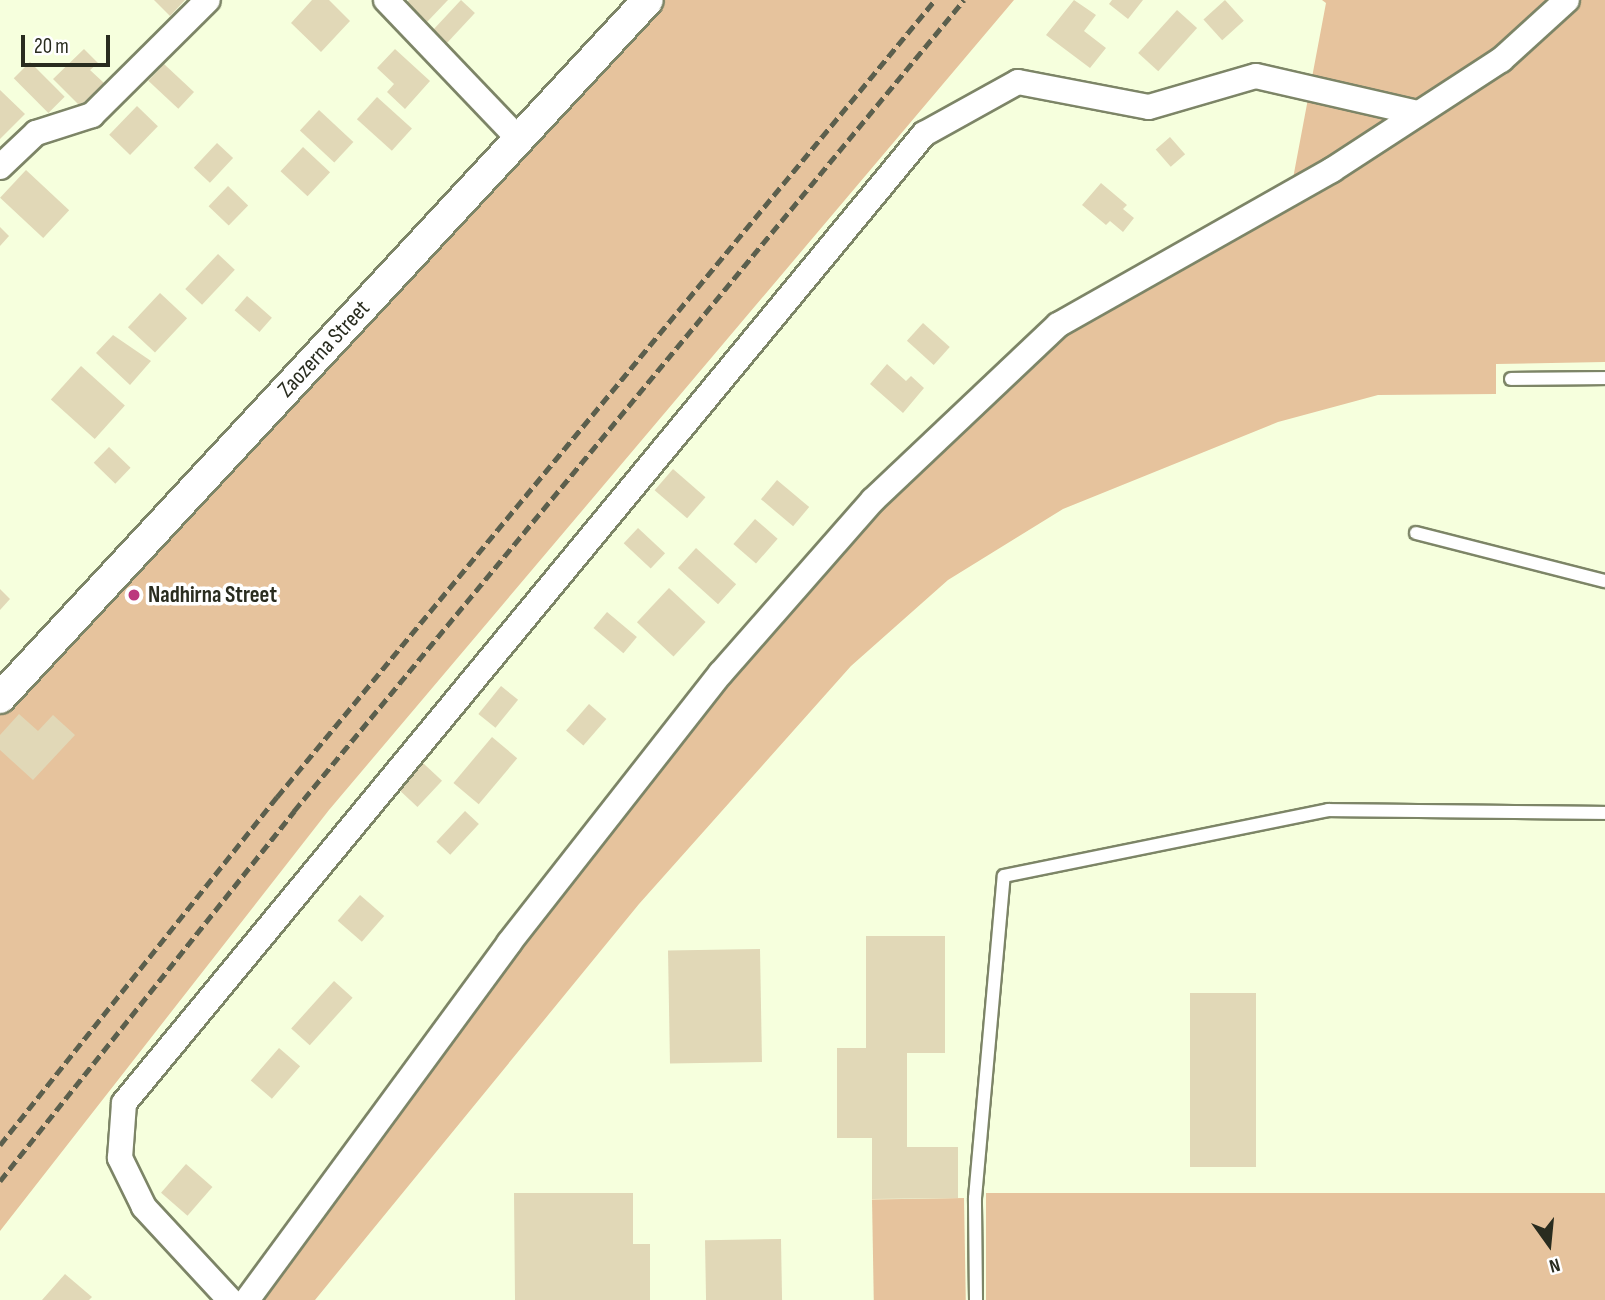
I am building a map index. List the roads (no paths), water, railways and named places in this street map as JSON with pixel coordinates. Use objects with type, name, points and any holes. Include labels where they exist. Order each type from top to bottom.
[{"type":"street","points":[[0,167],[36,133],[92,115],[208,0]]},
{"type":"street","points":[[386,0],[519,139]]},
{"type":"street","name":"Zaozerna Street","points":[[2,691],[648,0]]},
{"type":"street","points":[[247,1300],[509,943],[721,673],[873,500],[1058,324],[1332,170],[1501,60],[1567,0]]},
{"type":"street","points":[[230,1300],[144,1207],[120,1158],[124,1103],[924,134],[1018,82],[1149,107],[1256,75],[1419,113]]},
{"type":"lane","points":[[1511,379],[1605,378]]},
{"type":"lane","points":[[1416,533],[1605,581]]},
{"type":"lane","points":[[976,1300],[975,1198],[1004,876],[1328,810],[1605,813]]},
{"type":"railway","points":[[0,1145],[277,797],[935,0]]},
{"type":"railway","points":[[0,1181],[294,811],[964,0]]},
{"type":"place","name":"Nadhirna Street","points":[[134,595]]}]
